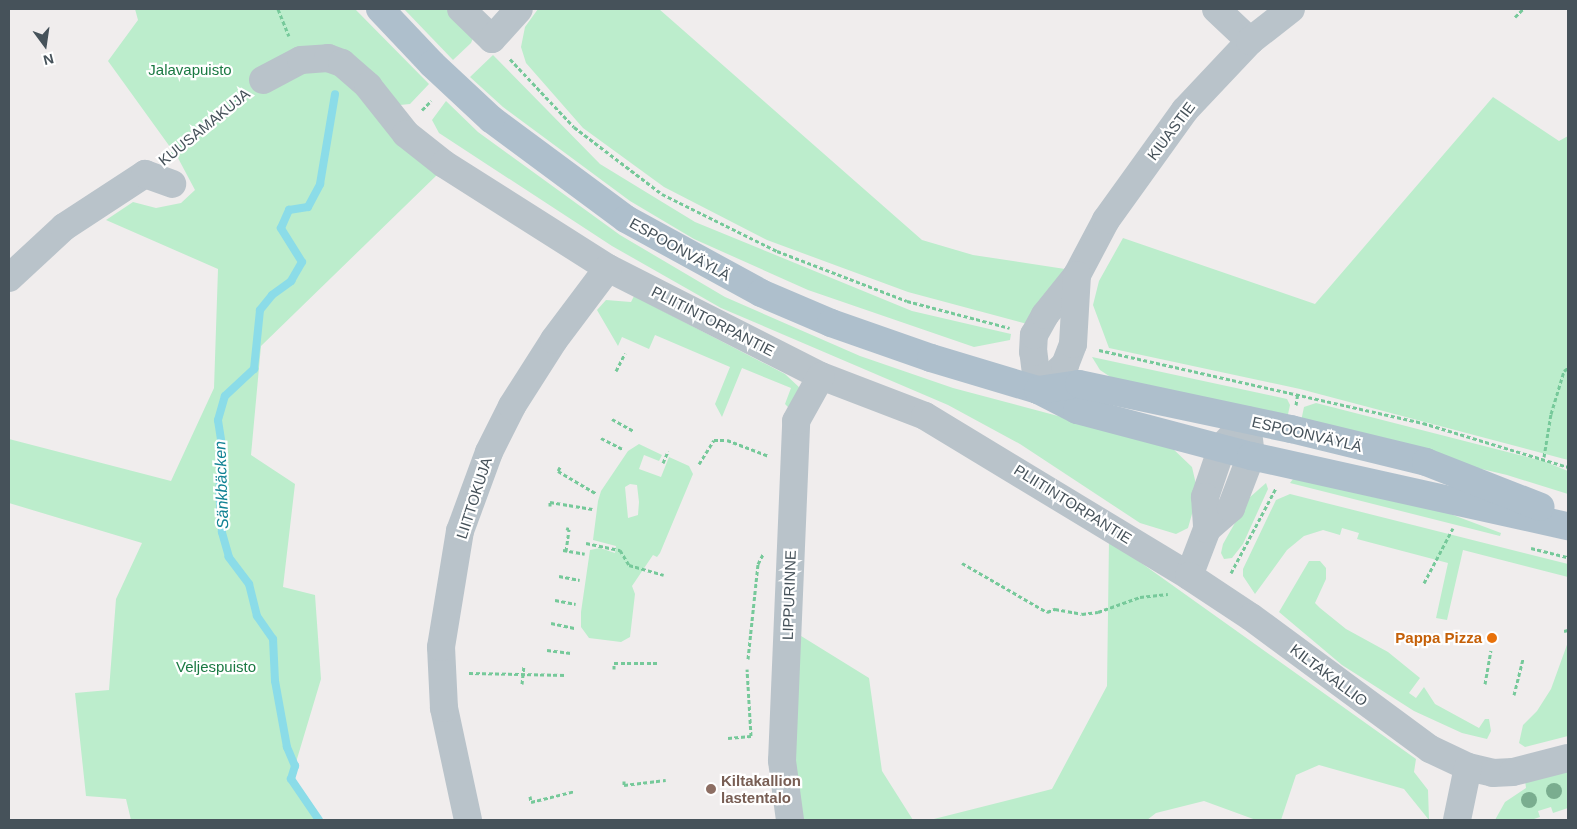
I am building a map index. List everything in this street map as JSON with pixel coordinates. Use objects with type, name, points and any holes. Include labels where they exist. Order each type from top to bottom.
[{"type":"main road","name":"ESPOONVÄYLÄ","points":[[380,9],[432,64],[491,119],[626,219],[761,293],[831,323],[931,358],[1038,390],[1077,410],[1222,446],[1252,456],[1568,526]]},
{"type":"main road","name":"ESPOONVÄYLÄ","points":[[1038,390],[1079,384],[1247,420],[1426,462],[1568,518]]},
{"type":"street","points":[[462,9],[492,39],[520,9]]},
{"type":"street","points":[[1216,9],[1250,41]]},
{"type":"street","name":"KIUASTIE","points":[[1038,390],[1033,352],[1034,335],[1045,315],[1077,275],[1106,220],[1185,110],[1250,41],[1291,9]]},
{"type":"street","name":"PLIITINTORPANTIE","points":[[263,80],[301,60],[328,58],[342,63],[368,86],[406,134],[444,164],[608,268],[821,376],[925,416],[1189,576]]},
{"type":"street","name":"KUUSAMAKUJA","points":[[9,278],[64,226],[145,174],[172,184]]},
{"type":"street","name":"LIITTOKUJA","points":[[468,820],[444,708],[441,647],[460,532],[489,452],[512,406],[554,340],[608,268]]},
{"type":"street","name":"KIUASTIE","points":[[1038,390],[1065,365],[1073,344],[1077,275]]},
{"type":"street","name":"LIPPURINNE","points":[[790,820],[782,761],[796,421],[821,376]]},
{"type":"street","points":[[1207,529],[1231,508],[1252,456],[1247,420]]},
{"type":"street","points":[[1189,576],[1207,529],[1205,497],[1222,446],[1247,420]]},
{"type":"street","name":"KILTAKALLIO","points":[[1189,576],[1251,617],[1430,749],[1468,767],[1493,773],[1514,772],[1568,758]]},
{"type":"street","points":[[1457,820],[1468,767]]},
{"type":"path","points":[[1515,18],[1524,9]]},
{"type":"path","points":[[492,39],[574,127],[662,194],[777,251],[906,301],[1034,335]]},
{"type":"path","name":"KUUSAMAKUJA","points":[[145,174],[263,80]]},
{"type":"path","points":[[419,113],[438,94]]},
{"type":"path","points":[[1073,344],[1298,393],[1544,457],[1568,467]]},
{"type":"path","points":[[616,370],[625,353]]},
{"type":"path","points":[[1544,457],[1551,414],[1564,371],[1568,368]]},
{"type":"path","points":[[612,419],[634,431]]},
{"type":"path","points":[[601,438],[623,449]]},
{"type":"path","points":[[699,464],[714,440],[727,440],[794,465]]},
{"type":"path","points":[[663,463],[668,451]]},
{"type":"path","points":[[560,467],[558,471],[597,494]]},
{"type":"path","points":[[1231,574],[1277,486]]},
{"type":"path","points":[[550,506],[550,502],[592,509]]},
{"type":"path","points":[[566,528],[569,529],[564,550],[585,554]]},
{"type":"path","points":[[1424,583],[1453,528]]},
{"type":"path","points":[[586,543],[620,550],[629,566],[664,575]]},
{"type":"path","points":[[962,563],[1047,612],[1055,610],[1082,614],[1098,612],[1140,597],[1172,594],[1189,576]]},
{"type":"path","points":[[559,576],[580,580]]},
{"type":"path","points":[[555,600],[576,604]]},
{"type":"path","points":[[551,623],[575,628]]},
{"type":"path","points":[[547,650],[571,653]]},
{"type":"path","points":[[1485,684],[1491,651]]},
{"type":"path","points":[[1514,695],[1523,658]]},
{"type":"path","points":[[614,669],[614,663],[658,663]]},
{"type":"path","points":[[522,684],[524,665]]},
{"type":"path","points":[[728,738],[750,736],[747,669]]},
{"type":"path","points":[[465,673],[566,675]]},
{"type":"path","points":[[624,781],[624,784],[666,780]]},
{"type":"path","points":[[530,796],[531,802],[575,791]]},
{"type":"green space","name":"Veljespuisto","points":[[135,9],[355,9],[429,84],[410,104],[400,105],[338,48],[298,71],[325,70],[350,83],[439,173],[261,346],[251,455],[295,484],[283,587],[315,595],[321,679],[291,779],[319,820],[131,820],[126,799],[86,796],[75,693],[109,690],[116,599],[142,543],[9,503],[9,439],[171,481],[214,388],[218,269],[106,220],[133,202],[156,208],[181,203],[195,190],[178,158],[108,61],[138,20]]},
{"type":"green space","points":[[404,9],[452,9],[474,36],[471,43],[453,60]]},
{"type":"green space","points":[[538,9],[659,9],[922,240],[973,255],[1065,269],[1031,325],[908,292],[767,240],[664,187],[583,128],[526,63],[521,47],[525,27]]},
{"type":"green space","points":[[493,55],[600,164],[695,222],[912,311],[1011,334],[1010,340],[974,347],[808,290],[694,239],[630,201],[503,107],[470,77]]},
{"type":"green space","points":[[1493,97],[1559,141],[1568,136],[1568,460],[1300,389],[1109,348],[1093,305],[1099,281],[1123,238],[1315,304]]},
{"type":"green space","points":[[446,101],[478,132],[620,235],[725,297],[860,356],[953,388],[1170,446],[1192,467],[1198,493],[1188,528],[1176,534],[1140,523],[1020,444],[948,405],[721,308],[612,246],[439,133],[432,120]]},
{"type":"green space","points":[[634,296],[785,374],[801,389],[790,409],[785,404],[791,388],[742,368],[722,417],[715,404],[730,367],[655,335],[649,349],[622,337],[618,346],[597,310],[606,300],[631,302]]},
{"type":"green space","points":[[1092,357],[1287,399],[1290,405],[1287,419],[1112,378],[1100,370]]},
{"type":"green space","points":[[1316,403],[1543,461],[1568,471],[1568,494],[1507,475],[1300,426],[1304,407]]},
{"type":"green space","points":[[639,444],[662,455],[659,461],[644,455],[639,469],[661,477],[669,457],[689,466],[693,474],[660,553],[657,557],[653,555],[632,586],[635,594],[630,637],[621,642],[589,638],[581,627],[581,612],[590,550],[600,548],[615,553],[616,546],[593,540],[601,491],[628,451]],"holes":[[[630,484],[637,485],[638,515],[628,518],[625,487]]]},
{"type":"green space","points":[[1296,475],[1445,512],[1501,533],[1500,536],[1290,483]]},
{"type":"green space","points":[[1266,483],[1268,489],[1243,544],[1232,558],[1224,559],[1221,553],[1223,544],[1249,498]]},
{"type":"green space","points":[[1290,494],[1568,564],[1568,577],[1463,550],[1447,620],[1436,618],[1448,563],[1357,539],[1359,533],[1342,528],[1340,535],[1323,530],[1304,536],[1287,550],[1255,594],[1243,576],[1243,569],[1276,500]]},
{"type":"green space","points":[[1109,540],[1416,759],[1414,772],[1428,790],[1429,820],[1404,789],[1319,765],[1296,775],[1281,820],[1256,820],[1204,801],[1156,813],[1147,820],[930,820],[1052,789],[1107,686]]},
{"type":"green space","points":[[1309,561],[1320,561],[1326,568],[1326,579],[1315,603],[1320,608],[1346,629],[1388,652],[1420,678],[1409,693],[1416,698],[1424,687],[1435,704],[1479,728],[1485,719],[1489,719],[1491,731],[1487,739],[1462,733],[1414,711],[1342,665],[1279,612]]},
{"type":"green space","points":[[793,631],[869,678],[882,771],[913,820],[793,820]]},
{"type":"green space","points":[[1568,642],[1568,736],[1525,747],[1519,743],[1523,725],[1537,711],[1551,689]]},
{"type":"green space","points":[[1568,769],[1568,808],[1553,813],[1551,807],[1538,811],[1540,817],[1531,820],[1495,820],[1505,802],[1526,788],[1525,780]]},
{"type":"waterway","name":"Sänkbäcken","points":[[319,820],[291,779],[295,766],[287,747],[275,681],[273,639],[257,616],[249,584],[229,557],[222,532],[219,491],[223,452],[218,420],[225,396],[254,369],[260,310],[272,295],[291,281],[302,262],[281,228],[289,210],[308,207],[320,184],[335,94]]},
{"type":"place","name":"Pappa Pizza","points":[[1492,638]]},
{"type":"place","name":"Kiltakallion lastentalo","points":[[711,789]]},
{"type":"park label","name":"Jalavapuisto","points":[[190,70]]}]
